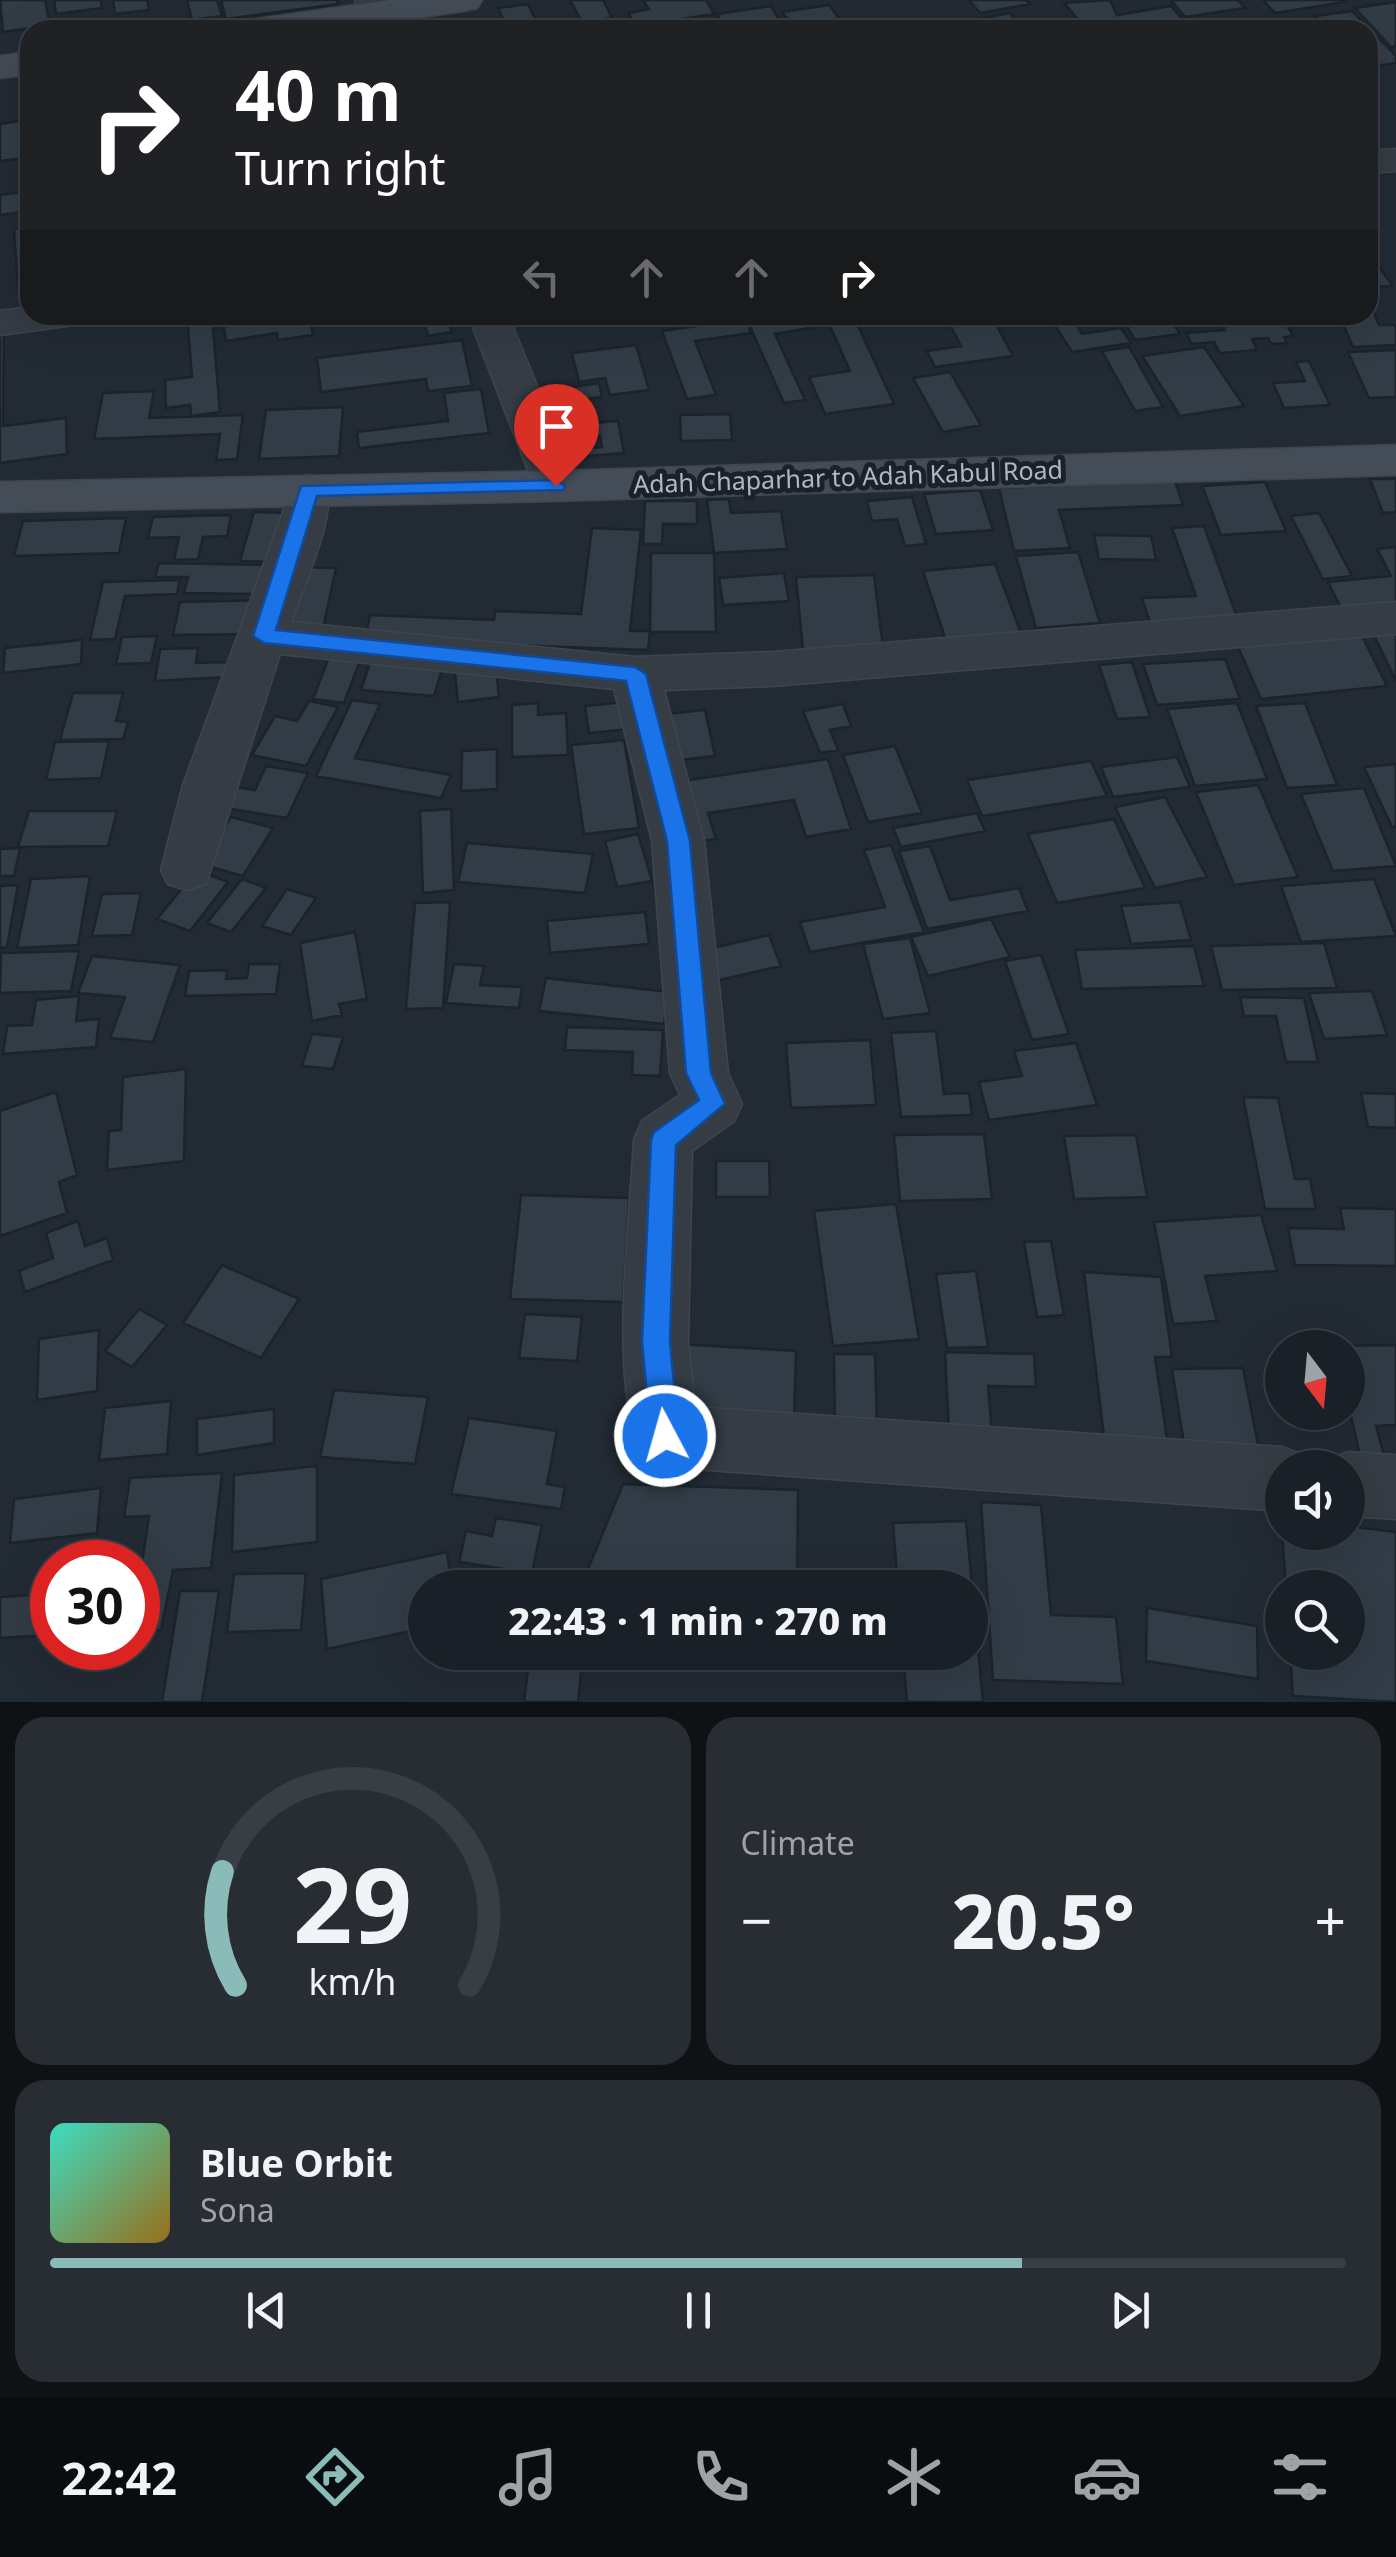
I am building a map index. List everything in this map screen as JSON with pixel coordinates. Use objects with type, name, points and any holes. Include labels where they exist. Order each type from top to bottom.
[{"type":"main road","points":[[332,20],[464,0]]},
{"type":"main road","name":"Adah Chaparhar to Adah Kabul Road","points":[[0,497],[556,486],[1396,460]]},
{"type":"street","points":[[492,325],[556,486]]},
{"type":"street","points":[[187,870],[209,785],[306,512],[308,490]]},
{"type":"street","points":[[264,636],[635,674],[773,669],[1396,618]]},
{"type":"street","points":[[635,674],[678,841],[699,1073],[713,1104],[664,1140],[656,1342],[665,1436],[1265,1478]]},
{"type":"street","points":[[1365,1485],[1396,1487]]},
{"type":"building","points":[[0,0],[45,0],[49,20],[20,20],[20,29],[3,32]]},
{"type":"building","points":[[54,0],[101,0],[102,8],[56,14]]},
{"type":"building","points":[[113,0],[147,0],[149,10],[115,14]]},
{"type":"building","points":[[187,0],[217,0],[222,16],[192,20]]},
{"type":"building","points":[[221,0],[337,0],[338,4],[226,19]]},
{"type":"building","points":[[570,0],[603,0],[612,18],[597,20],[581,20]]},
{"type":"building","points":[[643,0],[706,0],[714,14],[675,20],[632,20],[628,13],[649,9]]},
{"type":"building","points":[[969,0],[1026,0],[1030,4],[980,13]]},
{"type":"building","points":[[1110,0],[1117,15],[1171,6],[1183,20],[1078,20],[1064,3]]},
{"type":"building","points":[[1171,0],[1238,0],[1245,8],[1185,17]]},
{"type":"building","points":[[1263,0],[1343,0],[1345,2],[1275,13]]},
{"type":"building","points":[[1396,2],[1396,46],[1391,47],[1378,33],[1378,20],[1366,20],[1355,8]]},
{"type":"building","points":[[528,4],[536,20],[503,20],[498,8]]},
{"type":"building","points":[[829,5],[840,20],[788,20],[782,12]]},
{"type":"building","points":[[771,6],[779,20],[720,20],[717,14]]},
{"type":"building","points":[[1352,11],[1361,20],[1319,20],[1315,16]]},
{"type":"building","points":[[1010,13],[1016,20],[984,20]]},
{"type":"building","points":[[1378,38],[1396,56],[1396,63],[1378,66]]},
{"type":"building","points":[[20,121],[20,159],[0,161],[0,124]]},
{"type":"building","points":[[20,192],[20,212],[0,215],[0,195]]},
{"type":"building","points":[[20,228],[18,288],[14,229]]},
{"type":"building","points":[[1380,268],[1392,285],[1378,287]]},
{"type":"building","points":[[188,325],[213,325],[220,412],[191,416],[190,405],[166,408],[165,380],[192,377]]},
{"type":"building","points":[[224,325],[311,325],[313,335],[278,340],[277,333],[226,341]]},
{"type":"building","points":[[425,325],[450,325],[452,332],[428,336]]},
{"type":"building","points":[[704,325],[748,325],[751,333],[695,341],[716,395],[687,399],[662,331]]},
{"type":"building","points":[[749,325],[820,325],[775,334],[805,400],[784,403]]},
{"type":"building","points":[[830,325],[858,325],[894,404],[825,414],[809,377],[850,371]]},
{"type":"building","points":[[950,325],[996,325],[1013,356],[935,367],[927,351],[961,346]]},
{"type":"building","points":[[1054,325],[1076,325],[1082,334],[1121,328],[1131,343],[1072,352]]},
{"type":"building","points":[[1126,325],[1174,325],[1180,334],[1135,340]]},
{"type":"building","points":[[1222,325],[1287,325],[1293,336],[1284,337],[1287,343],[1252,339],[1257,350],[1220,353],[1214,342],[1192,344],[1186,333],[1225,330]]},
{"type":"building","points":[[1343,325],[1396,325],[1396,345],[1353,347]]},
{"type":"building","points":[[4,330],[3,426],[66,418],[67,454],[0,463],[0,331]]},
{"type":"building","points":[[462,340],[472,386],[428,391],[426,379],[321,392],[317,358]]},
{"type":"building","points":[[636,345],[649,390],[610,395],[605,378],[579,382],[572,353]]},
{"type":"building","points":[[1129,347],[1163,407],[1135,411],[1102,351]]},
{"type":"building","points":[[1204,347],[1244,406],[1180,416],[1142,356]]},
{"type":"building","points":[[1396,350],[1396,397],[1369,398],[1348,352]]},
{"type":"building","points":[[1309,361],[1330,405],[1284,408],[1273,383],[1305,381],[1296,362]]},
{"type":"building","points":[[950,372],[981,425],[943,432],[913,378]]},
{"type":"building","points":[[599,383],[602,397],[583,399],[588,419],[569,421],[560,389]]},
{"type":"building","points":[[481,389],[489,433],[359,448],[357,432],[448,421],[444,393]]},
{"type":"building","points":[[154,391],[149,418],[243,415],[237,459],[216,460],[220,434],[94,439],[103,393]]},
{"type":"building","points":[[343,407],[339,456],[259,459],[266,410]]},
{"type":"building","points":[[730,414],[732,440],[681,441],[680,415]]},
{"type":"building","points":[[618,421],[624,453],[562,458],[562,451],[602,447],[600,435],[557,438],[556,426]]},
{"type":"building","points":[[1370,479],[1396,479],[1396,512],[1383,513]]},
{"type":"building","points":[[1175,481],[1183,505],[1059,510],[1070,548],[1014,551],[999,488]]},
{"type":"building","points":[[1265,482],[1286,531],[1221,535],[1202,486]]},
{"type":"building","points":[[980,490],[993,530],[936,534],[924,494]]},
{"type":"building","points":[[912,497],[926,544],[905,546],[897,519],[872,521],[867,501]]},
{"type":"building","points":[[729,499],[731,513],[781,511],[787,549],[714,553],[707,500]]},
{"type":"building","points":[[645,501],[697,501],[697,524],[663,524],[662,544],[643,544]]},
{"type":"building","points":[[254,512],[293,513],[280,562],[240,561]]},
{"type":"building","points":[[1319,513],[1352,576],[1323,579],[1291,516]]},
{"type":"building","points":[[231,515],[227,536],[203,537],[198,559],[174,560],[179,537],[148,538],[153,517]]},
{"type":"building","points":[[126,518],[119,553],[14,556],[23,521]]},
{"type":"building","points":[[1204,526],[1237,617],[1150,623],[1142,598],[1196,596],[1172,528]]},
{"type":"building","points":[[592,528],[641,530],[630,631],[650,631],[648,650],[365,640],[370,615],[494,620],[495,611],[581,614]]},
{"type":"building","points":[[1094,535],[1151,536],[1156,560],[1099,559]]},
{"type":"building","points":[[1396,547],[1396,603],[1341,608],[1328,582],[1391,576],[1377,549]]},
{"type":"building","points":[[1078,552],[1100,623],[1036,628],[1016,556]]},
{"type":"building","points":[[651,553],[714,553],[716,632],[650,632]]},
{"type":"building","points":[[159,563],[269,565],[262,594],[184,593],[188,577],[155,577]]},
{"type":"building","points":[[995,564],[1022,636],[947,644],[923,571]]},
{"type":"building","points":[[293,567],[336,568],[322,633],[278,632]]},
{"type":"building","points":[[784,573],[789,601],[723,605],[719,578]]},
{"type":"building","points":[[874,575],[883,648],[803,650],[796,577]]},
{"type":"building","points":[[180,580],[177,594],[125,596],[115,639],[90,640],[103,582]]},
{"type":"building","points":[[262,600],[256,634],[173,635],[180,602]]},
{"type":"building","points":[[1396,625],[1396,681],[1370,627]]},
{"type":"building","points":[[1358,628],[1387,686],[1261,699],[1235,640]]},
{"type":"building","points":[[157,636],[151,663],[116,664],[122,637]]},
{"type":"building","points":[[82,640],[81,664],[3,673],[5,648]]},
{"type":"building","points":[[198,648],[196,663],[230,662],[228,677],[155,681],[160,649]]},
{"type":"building","points":[[330,654],[361,658],[344,703],[313,699]]},
{"type":"building","points":[[372,656],[444,662],[434,696],[361,690]]},
{"type":"building","points":[[1225,659],[1240,699],[1157,705],[1143,664]]},
{"type":"building","points":[[495,661],[499,697],[458,702],[454,665]]},
{"type":"building","points":[[1132,662],[1150,717],[1117,719],[1099,665]]},
{"type":"building","points":[[73,693],[123,693],[116,721],[128,722],[123,739],[60,740]]},
{"type":"building","points":[[352,700],[380,704],[355,758],[451,775],[441,798],[316,776]]},
{"type":"building","points":[[309,701],[338,707],[306,766],[252,755],[275,716],[297,721]]},
{"type":"building","points":[[635,701],[639,728],[589,733],[585,706]]},
{"type":"building","points":[[538,703],[538,715],[566,713],[568,755],[512,757],[512,705]]},
{"type":"building","points":[[1237,703],[1267,779],[1195,786],[1167,709]]},
{"type":"building","points":[[1305,703],[1337,785],[1287,788],[1256,706]]},
{"type":"building","points":[[843,704],[851,726],[830,730],[838,750],[820,753],[803,711]]},
{"type":"building","points":[[705,710],[715,756],[663,762],[655,715]]},
{"type":"building","points":[[624,740],[639,828],[584,834],[571,745]]},
{"type":"building","points":[[109,741],[101,778],[46,780],[55,742]]},
{"type":"building","points":[[895,746],[922,813],[868,822],[843,755]]},
{"type":"building","points":[[497,749],[497,789],[461,791],[462,751]]},
{"type":"building","points":[[1177,757],[1190,787],[1113,797],[1101,767]]},
{"type":"building","points":[[828,759],[851,829],[806,837],[794,800],[708,813],[716,839],[691,842],[676,782]]},
{"type":"building","points":[[1091,761],[1107,796],[982,816],[967,780]]},
{"type":"building","points":[[1396,764],[1396,827],[1392,827],[1364,767]]},
{"type":"building","points":[[266,766],[308,773],[287,818],[206,805],[217,784],[255,790]]},
{"type":"building","points":[[1258,785],[1298,877],[1234,885],[1196,792]]},
{"type":"building","points":[[1364,788],[1396,866],[1333,871],[1301,794]]},
{"type":"building","points":[[1165,797],[1207,877],[1155,888],[1115,807]]},
{"type":"building","points":[[451,809],[454,890],[423,893],[420,811]]},
{"type":"building","points":[[29,811],[117,811],[108,846],[18,847]]},
{"type":"building","points":[[977,813],[985,831],[901,847],[893,828]]},
{"type":"building","points":[[231,817],[273,828],[243,876],[200,864]]},
{"type":"building","points":[[1114,819],[1145,888],[1057,903],[1028,834]]},
{"type":"building","points":[[638,834],[652,881],[617,887],[605,841]]},
{"type":"building","points":[[467,843],[593,854],[585,893],[458,882]]},
{"type":"building","points":[[891,845],[924,932],[810,952],[800,922],[885,907],[864,850]]},
{"type":"building","points":[[930,846],[950,900],[1019,888],[1028,911],[927,929],[899,851]]},
{"type":"building","points":[[20,848],[14,876],[0,876],[0,849]]},
{"type":"building","points":[[197,870],[228,882],[190,931],[157,919]]},
{"type":"building","points":[[90,876],[78,945],[17,948],[31,879]]},
{"type":"building","points":[[242,879],[266,888],[231,932],[207,923]]},
{"type":"building","points":[[1374,879],[1396,936],[1301,942],[1281,886]]},
{"type":"building","points":[[18,885],[7,947],[0,948],[0,886]]},
{"type":"building","points":[[287,889],[316,898],[291,935],[262,926]]},
{"type":"building","points":[[141,893],[132,935],[92,936],[102,894]]},
{"type":"building","points":[[450,902],[443,1008],[406,1009],[415,903]]},
{"type":"building","points":[[1180,902],[1191,940],[1131,944],[1121,906]]},
{"type":"building","points":[[645,912],[649,944],[550,953],[547,921]]},
{"type":"building","points":[[991,919],[1010,957],[928,976],[911,937]]},
{"type":"building","points":[[355,932],[367,999],[339,1004],[342,1015],[312,1021],[300,943]]},
{"type":"building","points":[[769,935],[781,966],[707,983],[695,952]]},
{"type":"building","points":[[910,938],[930,1013],[883,1019],[863,944]]},
{"type":"building","points":[[1324,943],[1337,988],[1222,990],[1211,946]]},
{"type":"building","points":[[1194,946],[1204,986],[1082,989],[1075,950]]},
{"type":"building","points":[[79,951],[71,991],[0,993],[1,953]]},
{"type":"building","points":[[1041,955],[1069,1034],[1032,1040],[1005,961]]},
{"type":"building","points":[[92,956],[180,965],[153,1042],[110,1038],[125,997],[78,993]]},
{"type":"building","points":[[249,964],[280,964],[276,994],[185,996],[189,971],[227,970],[226,979],[247,978]]},
{"type":"building","points":[[454,964],[484,966],[480,985],[522,987],[519,1008],[446,1003]]},
{"type":"building","points":[[546,978],[669,992],[664,1024],[539,1011]]},
{"type":"building","points":[[1372,991],[1387,1035],[1324,1039],[1309,993]]},
{"type":"building","points":[[79,996],[76,1021],[99,1019],[96,1047],[3,1054],[7,1026],[32,1025],[36,1000]]},
{"type":"building","points":[[1240,997],[1304,998],[1318,1062],[1286,1062],[1276,1016],[1244,1016]]},
{"type":"building","points":[[567,1027],[663,1030],[660,1076],[632,1075],[633,1052],[565,1050]]},
{"type":"building","points":[[936,1031],[944,1094],[969,1093],[972,1115],[901,1117],[891,1033]]},
{"type":"building","points":[[312,1034],[343,1037],[333,1069],[302,1066]]},
{"type":"building","points":[[870,1040],[876,1105],[791,1108],[786,1043]]},
{"type":"building","points":[[1076,1043],[1097,1105],[989,1120],[979,1082],[1022,1076],[1014,1051]]},
{"type":"building","points":[[186,1069],[184,1161],[107,1170],[109,1131],[121,1130],[123,1077]]},
{"type":"building","points":[[56,1092],[77,1175],[59,1182],[67,1213],[0,1236],[0,1111]]},
{"type":"building","points":[[1361,1093],[1396,1094],[1396,1128],[1368,1127]]},
{"type":"building","points":[[1243,1097],[1278,1098],[1295,1179],[1310,1179],[1316,1209],[1265,1209]]},
{"type":"building","points":[[984,1134],[992,1199],[900,1201],[894,1135]]},
{"type":"building","points":[[1136,1135],[1147,1197],[1074,1199],[1064,1136]]},
{"type":"building","points":[[716,1161],[769,1161],[770,1197],[716,1197]]},
{"type":"building","points":[[521,1195],[629,1198],[623,1302],[510,1299]]},
{"type":"building","points":[[896,1204],[919,1339],[833,1346],[814,1211]]},
{"type":"building","points":[[1340,1208],[1396,1209],[1396,1266],[1295,1265],[1288,1228],[1344,1229]]},
{"type":"building","points":[[1261,1215],[1277,1271],[1205,1276],[1217,1321],[1173,1324],[1154,1222]]},
{"type":"building","points":[[78,1221],[85,1246],[107,1238],[113,1260],[25,1292],[19,1271],[53,1258],[46,1233]]},
{"type":"building","points":[[1051,1241],[1064,1315],[1037,1317],[1024,1242]]},
{"type":"building","points":[[222,1265],[299,1299],[261,1358],[183,1323]]},
{"type":"building","points":[[976,1271],[988,1347],[947,1348],[936,1274]]},
{"type":"building","points":[[1084,1272],[1161,1277],[1172,1357],[1155,1357],[1168,1446],[1105,1445]]},
{"type":"building","points":[[139,1309],[167,1325],[132,1367],[105,1351]]},
{"type":"building","points":[[525,1314],[582,1317],[577,1361],[519,1358]]},
{"type":"building","points":[[99,1330],[97,1391],[37,1400],[39,1339]]},
{"type":"building","points":[[678,1344],[796,1351],[794,1422],[672,1415]]},
{"type":"building","points":[[1365,1345],[1396,1345],[1396,1425],[1376,1426],[1386,1463],[1365,1464],[1365,1450],[1359,1450],[1354,1430],[1365,1430]]},
{"type":"building","points":[[945,1352],[1034,1354],[1036,1387],[988,1386],[992,1434],[949,1433]]},
{"type":"building","points":[[834,1354],[875,1354],[877,1426],[835,1426]]},
{"type":"building","points":[[1243,1368],[1259,1450],[1185,1450],[1172,1369]]},
{"type":"building","points":[[334,1390],[428,1397],[415,1464],[320,1457]]},
{"type":"building","points":[[171,1401],[167,1454],[99,1460],[105,1408]]},
{"type":"building","points":[[274,1409],[274,1443],[197,1455],[197,1419]]},
{"type":"building","points":[[469,1418],[557,1431],[547,1484],[565,1487],[561,1509],[451,1494]]},
{"type":"building","points":[[317,1466],[317,1542],[232,1552],[234,1475]]},
{"type":"building","points":[[222,1473],[211,1568],[173,1570],[161,1630],[160,1540],[145,1540],[149,1516],[124,1517],[130,1478]]},
{"type":"building","points":[[623,1484],[798,1490],[797,1570],[588,1570]]},
{"type":"building","points":[[101,1488],[97,1533],[10,1543],[14,1499]]},
{"type":"building","points":[[981,1502],[1041,1505],[1051,1615],[1116,1617],[1123,1684],[993,1680]]},
{"type":"building","points":[[496,1518],[542,1525],[533,1570],[459,1562],[466,1531],[492,1536]]},
{"type":"building","points":[[966,1521],[971,1570],[897,1570],[893,1523]]},
{"type":"building","points":[[1365,1528],[1396,1532],[1396,1702],[1293,1696],[1291,1670],[1365,1670],[1365,1570],[1285,1570],[1283,1550],[1365,1550]]},
{"type":"building","points":[[447,1552],[450,1570],[408,1570],[408,1632],[327,1649],[321,1579]]},
{"type":"building","points":[[306,1573],[301,1630],[227,1632],[234,1574]]},
{"type":"building","points":[[180,1591],[219,1591],[202,1702],[162,1702]]},
{"type":"building","points":[[30,1595],[30,1636],[0,1638],[0,1597]]},
{"type":"building","points":[[1147,1608],[1257,1626],[1258,1679],[1146,1661]]},
{"type":"building","points":[[528,1670],[581,1670],[578,1702],[524,1702]]},
{"type":"building","points":[[904,1670],[980,1670],[983,1702],[907,1702]]},
{"type":"route","points":[[556,486],[308,490],[306,512],[264,636],[635,674],[678,841],[699,1073],[713,1104],[664,1140],[656,1342],[665,1436]]}]
